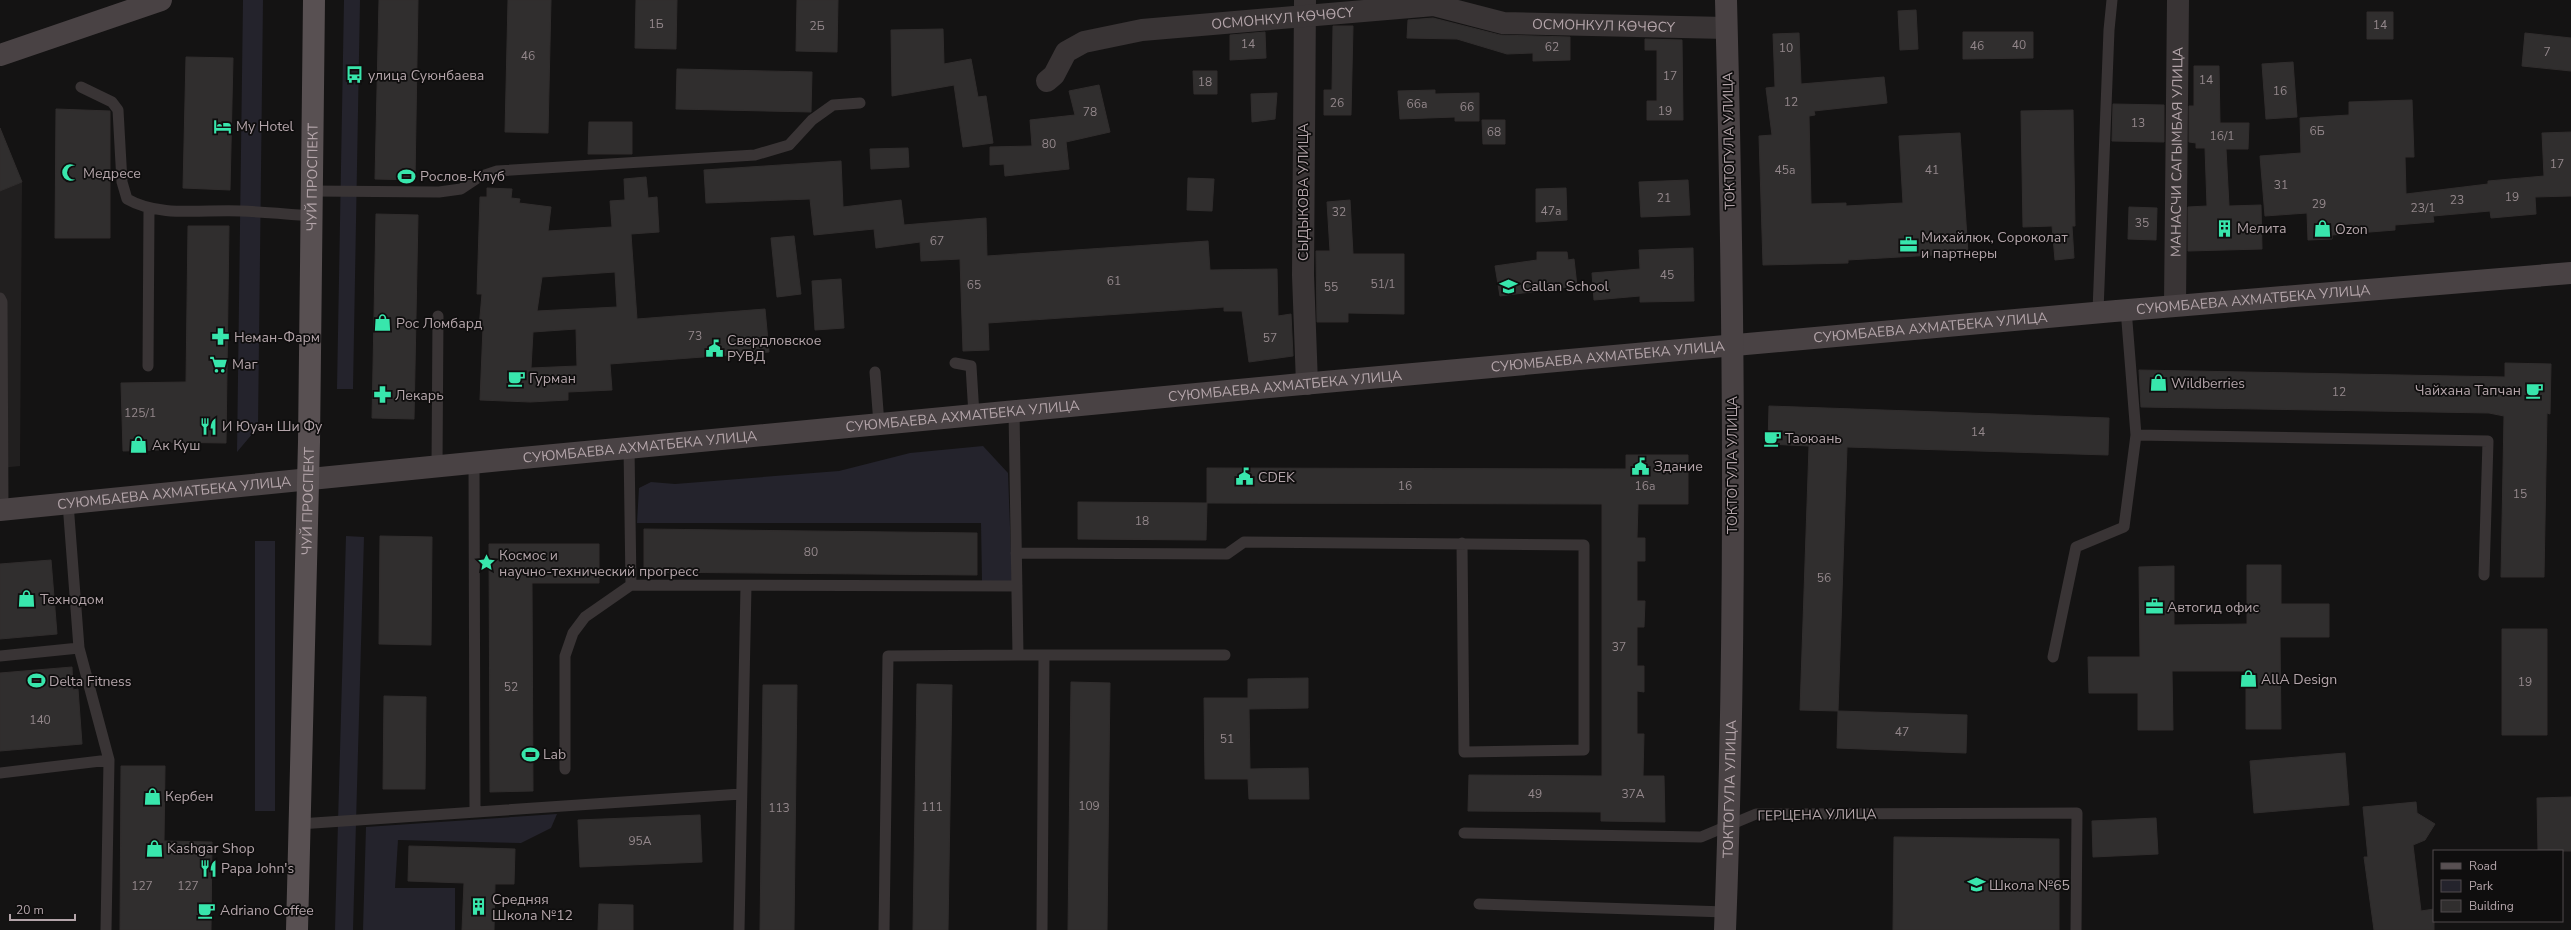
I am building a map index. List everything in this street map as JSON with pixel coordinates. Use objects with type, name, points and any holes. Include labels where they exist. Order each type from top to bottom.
[{"type":"main road","name":"ЧУЙ ПРОСПЕКТ","points":[[297,930],[308,479],[314,0]]},
{"type":"street","points":[[0,55],[161,0]]},
{"type":"street","name":"ТОКТОГУЛА УЛИЦА","points":[[1726,0],[1733,344],[1729,825],[1726,921]]},
{"type":"street","name":"МАНАСЧИ САГЫМБАЯ УЛИЦА","points":[[2175,304],[2178,0]]},
{"type":"street","name":"ОСМОНКУЛ КӨЧӨСҮ","points":[[1047,81],[1054,75],[1066,52],[1084,42],[1142,30],[1305,8],[1434,5],[1503,23],[1726,28]]},
{"type":"street","name":"СЫДЫКОВА УЛИЦА","points":[[1305,8],[1303,275],[1306,384]]},
{"type":"street","name":"СУЮМБАЕВА АХМАТБЕКА УЛИЦА","points":[[2,510],[629,447],[1733,344],[2175,304],[2571,274]]},
{"type":"lane","points":[[2098,311],[2109,30],[2112,0]]},
{"type":"lane","points":[[81,87],[112,102],[118,110],[122,182],[126,199],[149,210],[241,211],[312,216]]},
{"type":"lane","points":[[312,191],[438,192],[461,189],[479,177],[498,171],[755,155],[790,145],[812,120],[833,105],[860,103]]},
{"type":"lane","points":[[148,366],[149,210]]},
{"type":"lane","points":[[0,298],[2,302],[2,510]]},
{"type":"lane","points":[[2053,657],[2076,547],[2124,527],[2136,435],[2126,309]]},
{"type":"lane","points":[[437,466],[438,316]]},
{"type":"lane","points":[[955,362],[971,366],[974,415]]},
{"type":"lane","points":[[875,372],[878,424]]},
{"type":"lane","points":[[1014,411],[1018,655]]},
{"type":"lane","points":[[2136,435],[2488,441],[2484,576]]},
{"type":"lane","points":[[629,447],[631,585]]},
{"type":"lane","points":[[474,462],[475,812]]},
{"type":"lane","points":[[68,503],[78,648],[109,760],[106,930]]},
{"type":"lane","points":[[1016,553],[1227,554],[1244,542],[1462,543],[1584,544],[1584,750],[1464,752],[1462,543]]},
{"type":"lane","points":[[565,769],[565,656],[572,633],[585,617],[631,585],[1017,586]]},
{"type":"lane","points":[[739,930],[746,586]]},
{"type":"lane","points":[[0,656],[78,648]]},
{"type":"lane","points":[[1042,930],[1044,655]]},
{"type":"lane","points":[[884,930],[888,656],[1225,655]]},
{"type":"lane","points":[[0,773],[109,760]]},
{"type":"lane","points":[[299,824],[741,794]]},
{"type":"lane","name":"ГЕРЦЕНА УЛИЦА","points":[[1464,833],[1701,837],[1756,814],[2077,813],[2076,930]]},
{"type":"lane","points":[[1479,904],[1726,921]]},
{"type":"shaded area","points":[[22,182],[20,466],[0,468],[0,191]]},
{"type":"green space","points":[[243,0],[263,0],[258,427],[237,452]]},
{"type":"green space","points":[[344,0],[360,0],[353,389],[337,389]]},
{"type":"green space","points":[[983,446],[1008,473],[1012,581],[982,581],[981,523],[637,523],[639,488],[651,482],[675,484],[839,471],[910,453]]},
{"type":"green space","points":[[346,536],[364,537],[353,930],[335,930]]},
{"type":"green space","points":[[255,541],[275,541],[275,811],[255,811]]},
{"type":"green space","points":[[557,814],[551,828],[521,843],[398,840],[395,888],[455,888],[455,930],[363,930],[366,827]]},
{"type":"building","points":[[379,0],[418,0],[415,180],[375,179]]},
{"type":"building","points":[[508,0],[551,0],[548,133],[505,132]]},
{"type":"building","points":[[636,0],[677,0],[676,49],[635,48]]},
{"type":"building","points":[[797,0],[838,0],[837,52],[796,51]]},
{"type":"building","points":[[1916,10],[1918,49],[1900,50],[1898,11]]},
{"type":"building","points":[[2367,12],[2393,12],[2393,39],[2367,39]]},
{"type":"building","points":[[1433,18],[1500,35],[1570,37],[1570,60],[1533,61],[1533,53],[1507,54],[1457,39],[1407,38],[1408,20]]},
{"type":"building","points":[[1333,26],[1353,26],[1351,115],[1324,115],[1324,90],[1332,90]]},
{"type":"building","points":[[943,29],[944,64],[971,59],[978,97],[986,96],[993,143],[963,147],[954,85],[892,96],[891,30]]},
{"type":"building","points":[[1265,32],[1266,58],[1230,60],[1230,35]]},
{"type":"building","points":[[1963,32],[2033,32],[2033,58],[1963,59]]},
{"type":"building","points":[[1799,33],[1801,84],[1884,77],[1887,103],[1814,111],[1815,115],[1809,116],[1811,204],[1846,203],[1846,206],[1903,203],[1899,136],[1960,133],[1968,253],[1848,260],[1848,263],[1763,265],[1759,136],[1772,135],[1766,88],[1775,87],[1773,34]]},
{"type":"building","points":[[2525,33],[2571,38],[2571,71],[2522,66]]},
{"type":"building","points":[[1645,39],[1682,40],[1683,120],[1647,120],[1647,101],[1657,101],[1657,50],[1645,50]]},
{"type":"building","points":[[186,57],[233,58],[230,190],[183,188]]},
{"type":"building","points":[[2293,62],[2297,117],[2266,119],[2262,64]]},
{"type":"building","points":[[2194,66],[2219,66],[2220,123],[2249,123],[2248,149],[2226,149],[2229,206],[2261,205],[2262,249],[2188,251],[2188,207],[2207,206],[2205,148],[2196,148],[2196,143],[2189,142],[2189,106],[2194,106]]},
{"type":"building","points":[[677,69],[812,72],[811,112],[676,109]]},
{"type":"building","points":[[1193,71],[1217,71],[1217,94],[1194,94]]},
{"type":"building","points":[[1099,85],[1110,132],[1066,142],[1069,169],[1005,176],[1004,164],[990,165],[990,147],[1032,146],[1030,120],[1075,115],[1069,91]]},
{"type":"building","points":[[1435,90],[1435,94],[1479,93],[1479,121],[1455,121],[1455,117],[1400,119],[1398,91]]},
{"type":"building","points":[[1277,93],[1275,119],[1252,122],[1251,94]]},
{"type":"building","points":[[2412,100],[2414,157],[2405,157],[2406,194],[2488,184],[2488,181],[2544,176],[2542,133],[2571,132],[2571,196],[2535,197],[2536,214],[2491,218],[2490,211],[2433,216],[2434,222],[2395,225],[2395,230],[2332,235],[2332,239],[2308,240],[2307,213],[2265,216],[2260,156],[2301,153],[2300,118],[2349,115],[2349,102]]},
{"type":"building","points":[[2113,104],[2164,105],[2164,142],[2112,141]]},
{"type":"building","points":[[56,109],[110,111],[110,238],[55,238]]},
{"type":"building","points":[[2073,110],[2075,226],[2072,226],[2074,258],[2055,260],[2052,226],[2023,227],[2021,111]]},
{"type":"building","points":[[1482,120],[1505,120],[1505,144],[1483,144]]},
{"type":"building","points":[[589,122],[632,122],[632,154],[588,154]]},
{"type":"building","points":[[0,128],[22,182],[0,191]]},
{"type":"building","points":[[908,148],[909,167],[871,169],[870,149]]},
{"type":"building","points":[[841,161],[843,207],[901,200],[904,225],[986,218],[987,256],[1208,241],[1210,270],[1277,269],[1278,316],[1291,314],[1293,356],[1249,362],[1242,311],[1224,311],[1224,307],[988,323],[989,350],[963,351],[960,259],[921,261],[920,242],[876,248],[874,229],[814,235],[810,199],[706,203],[704,170]]},
{"type":"building","points":[[646,177],[648,198],[657,197],[659,232],[631,234],[637,319],[765,309],[769,352],[610,364],[612,390],[568,392],[568,400],[530,402],[480,400],[483,328],[479,328],[482,294],[477,294],[480,197],[487,197],[487,188],[512,189],[511,198],[520,199],[519,203],[551,207],[548,231],[612,227],[610,201],[625,200],[624,179]],"holes":[[[615,272],[617,307],[537,311],[542,277]],[[576,329],[577,366],[531,368],[533,332]]]},
{"type":"building","points":[[1188,178],[1214,179],[1212,211],[1187,210]]},
{"type":"building","points":[[1688,180],[1690,215],[1641,217],[1639,182]]},
{"type":"building","points":[[1566,188],[1567,220],[1536,222],[1536,189]]},
{"type":"building","points":[[1350,200],[1353,254],[1404,254],[1404,314],[1348,313],[1348,322],[1317,322],[1316,251],[1330,251],[1327,202]]},
{"type":"building","points":[[2129,207],[2157,208],[2156,240],[2128,239]]},
{"type":"building","points":[[376,214],[418,215],[414,419],[372,418]]},
{"type":"building","points":[[188,226],[229,226],[226,443],[159,442],[159,450],[123,451],[121,383],[186,382]]},
{"type":"building","points":[[794,236],[801,294],[777,297],[771,238]]},
{"type":"building","points":[[1693,248],[1694,301],[1640,302],[1640,296],[1594,300],[1592,273],[1640,269],[1639,250]]},
{"type":"building","points":[[1537,252],[1567,252],[1568,260],[1574,259],[1577,286],[1500,296],[1495,266],[1537,260]]},
{"type":"building","points":[[841,279],[844,328],[815,330],[812,281]]},
{"type":"building","points":[[2505,363],[2551,364],[2550,414],[2547,413],[2544,577],[2501,577],[2504,416],[2489,413],[2141,407],[2139,370],[2505,377]]},
{"type":"building","points":[[1769,406],[2109,418],[2108,455],[1847,447],[1838,711],[1800,710],[1809,446],[1768,444]]},
{"type":"building","points":[[1626,455],[1688,455],[1688,504],[1638,504],[1637,538],[1645,538],[1645,561],[1637,561],[1637,601],[1645,601],[1644,627],[1637,627],[1637,666],[1644,666],[1644,692],[1637,691],[1637,734],[1644,734],[1643,776],[1664,776],[1665,822],[1601,821],[1601,812],[1468,811],[1469,775],[1602,776],[1602,504],[1207,503],[1207,468],[1626,469]]},
{"type":"building","points":[[1078,502],[1207,503],[1206,540],[1078,539]]},
{"type":"building","points":[[644,529],[977,533],[977,575],[644,572]]},
{"type":"building","points":[[380,536],[432,537],[431,645],[379,644]]},
{"type":"building","points":[[489,544],[599,544],[599,583],[532,583],[533,791],[490,792]]},
{"type":"building","name":"Технодом","points":[[51,560],[57,634],[0,639],[0,564]]},
{"type":"building","points":[[2247,565],[2281,565],[2281,604],[2329,604],[2329,637],[2280,637],[2281,729],[2246,729],[2246,671],[2172,671],[2173,730],[2138,730],[2138,693],[2089,693],[2088,657],[2140,657],[2139,567],[2174,566],[2174,625],[2247,624]]},
{"type":"building","points":[[2502,629],[2547,629],[2547,735],[2502,735]]},
{"type":"building","points":[[72,667],[73,690],[78,689],[82,744],[0,751],[0,673]]},
{"type":"building","points":[[1308,678],[1308,708],[1249,709],[1250,769],[1308,768],[1309,799],[1249,799],[1248,779],[1205,779],[1204,698],[1248,698],[1248,679]]},
{"type":"building","points":[[1071,682],[1110,683],[1107,930],[1068,930]]},
{"type":"building","points":[[917,684],[952,685],[948,930],[913,930]]},
{"type":"building","points":[[763,685],[797,685],[794,930],[760,930]]},
{"type":"building","points":[[384,696],[426,697],[425,789],[383,789]]},
{"type":"building","points":[[1838,711],[1967,715],[1966,753],[1837,748]]},
{"type":"building","points":[[2345,753],[2349,805],[2254,813],[2250,761]]},
{"type":"building","points":[[121,766],[165,766],[164,841],[212,842],[211,930],[120,930]]},
{"type":"building","points":[[2571,797],[2571,851],[2538,850],[2537,798]]},
{"type":"building","points":[[2416,802],[2417,813],[2435,824],[2425,840],[2413,845],[2421,911],[2433,909],[2434,930],[2374,930],[2364,857],[2368,857],[2363,807]]},
{"type":"building","points":[[700,815],[702,862],[580,867],[578,820]]},
{"type":"building","points":[[2156,818],[2158,854],[2093,857],[2092,821]]},
{"type":"building","name":"Школа №65","points":[[1894,837],[2059,839],[2059,930],[1893,930]]},
{"type":"building","name":"Средняя Школа №12","points":[[409,846],[515,849],[514,884],[495,884],[494,930],[462,930],[464,883],[408,881]]},
{"type":"building","points":[[599,904],[633,905],[633,930],[598,930]]},
{"type":"place","name":"улица Суюнбаева","points":[[355,75]]},
{"type":"place","name":"My Hotel","points":[[223,126]]},
{"type":"place","name":"Медресе","points":[[70,173]]},
{"type":"place","name":"Рослов-Клуб","points":[[407,176]]},
{"type":"place","name":"Мелита","points":[[2224,228]]},
{"type":"place","name":"Ozon","points":[[2322,229]]},
{"type":"place","name":"Михайлюк, Сороколат и партнеры","points":[[1908,245]]},
{"type":"place","name":"Callan School","points":[[1509,286]]},
{"type":"place","name":"Рос Ломбард","points":[[383,323]]},
{"type":"place","name":"Неман-Фарм","points":[[221,337]]},
{"type":"place","name":"Свердловское РУВД","points":[[714,348]]},
{"type":"place","name":"Маг","points":[[219,364]]},
{"type":"place","name":"Гурман","points":[[516,378]]},
{"type":"place","name":"Wildberries","points":[[2158,383]]},
{"type":"place","name":"Чайхана Тапчан","points":[[2534,390]]},
{"type":"place","name":"Лекарь","points":[[382,395]]},
{"type":"place","name":"И Юуан Ши Фу","points":[[209,426]]},
{"type":"place","name":"Таоюань","points":[[1772,438]]},
{"type":"place","name":"Ак Куш","points":[[139,445]]},
{"type":"place","name":"Здание","points":[[1641,466]]},
{"type":"place","name":"CDEK","points":[[1245,477]]},
{"type":"place","name":"Космос и научно-технический прогресс","points":[[486,563]]},
{"type":"place","name":"Технодом","points":[[27,599]]},
{"type":"place","name":"Автогид офис","points":[[2154,607]]},
{"type":"place","name":"AllA Design","points":[[2248,679]]},
{"type":"place","name":"Delta Fitness","points":[[36,681]]},
{"type":"place","name":"Lab","points":[[530,754]]},
{"type":"place","name":"Кербен","points":[[152,796]]},
{"type":"place","name":"Kashgar Shop","points":[[154,848]]},
{"type":"place","name":"Papa John's","points":[[208,868]]},
{"type":"place","name":"Школа №65","points":[[1976,885]]},
{"type":"place","name":"Средняя Школа №12","points":[[479,907]]},
{"type":"place","name":"Adriano Coffee","points":[[207,910]]}]
